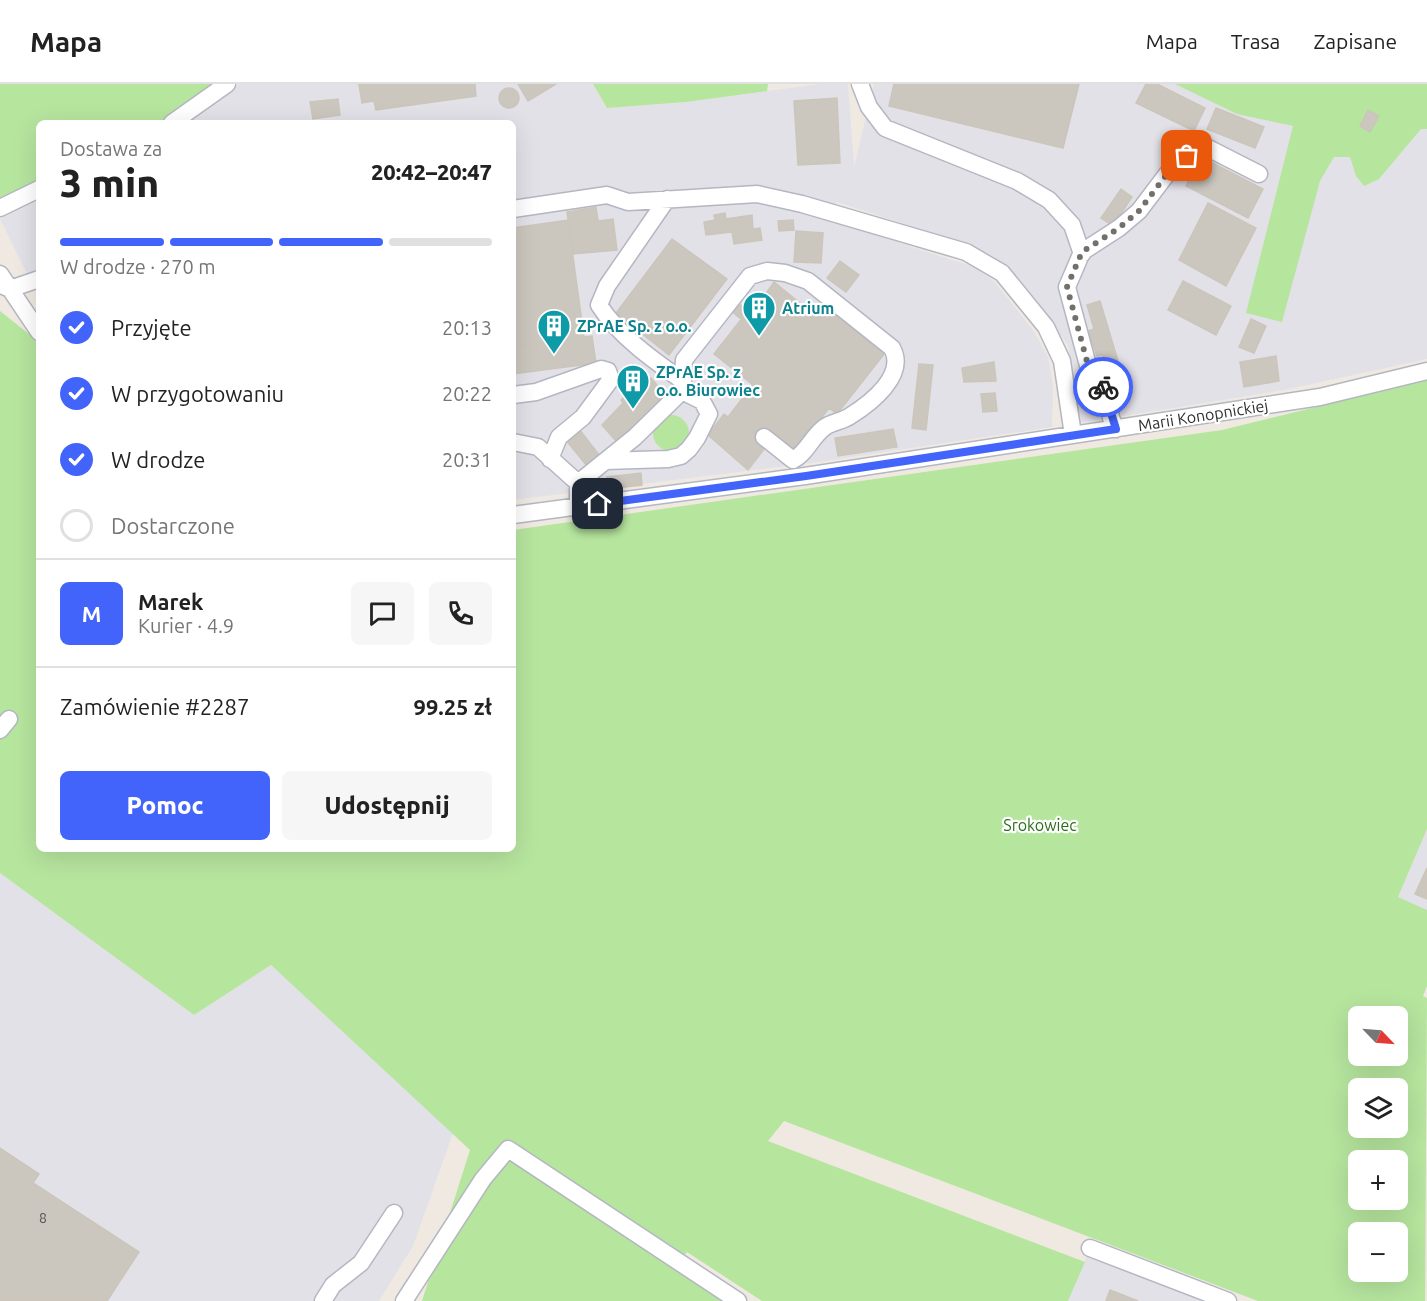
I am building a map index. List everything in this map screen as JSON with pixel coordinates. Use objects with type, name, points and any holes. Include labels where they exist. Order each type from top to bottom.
[{"type":"street","points":[[176,120],[227,84]]},
{"type":"street","points":[[860,84],[869,106],[885,128],[1017,181],[1049,200],[1072,225],[1082,254]]},
{"type":"street","points":[[1116,429],[1111,418],[1107,392],[1089,369],[1069,302],[1067,287],[1082,254],[1139,211],[1170,170],[1187,156],[1208,148],[1259,174]]},
{"type":"street","points":[[0,208],[36,190]]},
{"type":"street","points":[[516,209],[607,195],[628,202],[758,194],[802,204],[966,252],[1002,273],[1046,327],[1062,361],[1073,435]]},
{"type":"street","points":[[605,461],[668,459],[689,449],[709,414],[702,401],[608,318],[599,305],[607,286],[667,199]]},
{"type":"street","points":[[578,483],[635,437],[683,386],[684,360],[750,276],[767,271],[784,273],[808,281],[892,348],[897,362],[895,372],[874,398],[850,416],[825,427],[800,457],[793,460],[764,437]]},
{"type":"street","points":[[0,273],[5,287],[36,328]]},
{"type":"street","points":[[5,287],[36,280]]},
{"type":"street","points":[[516,395],[536,392],[601,369],[608,371],[611,379],[601,395],[583,417],[559,437],[550,459]]},
{"type":"street","name":"Marii Konopnickiej","points":[[516,515],[806,476],[1320,397],[1427,371]]},
{"type":"street","points":[[516,443],[538,447],[578,483],[578,507]]},
{"type":"street","points":[[404,1301],[483,1179],[508,1149],[738,1301]]},
{"type":"street","points":[[323,1301],[333,1285],[361,1263],[394,1213]]},
{"type":"street","points":[[1090,1248],[1228,1301]]},
{"type":"shaded area","points":[[240,84],[593,84],[607,108],[686,102],[820,84],[848,84],[854,167],[874,84],[1202,84],[1427,108],[1427,359],[1284,390],[1080,423],[1068,345],[1020,281],[996,258],[972,246],[837,202],[828,220],[974,267],[994,281],[1033,330],[1048,357],[1053,386],[1052,427],[811,463],[516,500],[516,120],[191,120]]},
{"type":"shaded area","points":[[36,201],[36,292],[0,219]]},
{"type":"shaded area","points":[[1427,829],[1427,910],[1398,897]]},
{"type":"shaded area","points":[[0,873],[194,1015],[271,965],[453,1133],[413,1246],[379,1301],[0,1301]]},
{"type":"shaded area","points":[[1090,1248],[1219,1301],[1068,1301]]},
{"type":"green space","points":[[0,84],[221,84],[175,120],[36,120],[36,190],[0,208]]},
{"type":"green space","points":[[593,84],[768,84],[767,91],[686,102],[607,108]]},
{"type":"green space","points":[[1175,84],[1427,84],[1427,129],[1421,129],[1379,179],[1364,186],[1356,176],[1350,157],[1334,157],[1320,181],[1282,322],[1246,313],[1293,126],[1237,114]]},
{"type":"green space","name":"Srokowiec","points":[[0,311],[36,340],[36,852],[516,852],[516,530],[1222,430],[1427,380],[1427,829],[1398,897],[1427,910],[1427,986],[1423,996],[1427,998],[1425,1301],[1258,1301],[784,1121],[768,1141],[1085,1262],[1068,1301],[762,1301],[687,1252],[679,1263],[725,1301],[422,1301],[470,1150],[271,965],[194,1015],[0,873]]},
{"type":"green space","points":[[671,415],[684,420],[689,433],[684,446],[671,451],[658,446],[653,433],[658,420]]},
{"type":"building","points":[[359,84],[475,84],[476,96],[376,110],[374,101],[362,103]]},
{"type":"building","points":[[518,84],[556,84],[528,101]]},
{"type":"building","points":[[894,84],[1079,84],[1063,148],[889,106]]},
{"type":"building","points":[[1146,84],[1157,84],[1205,108],[1194,131],[1136,103]]},
{"type":"building","points":[[509,88],[516,91],[519,98],[516,105],[509,108],[502,105],[499,98],[502,91]]},
{"type":"building","points":[[837,98],[840,163],[798,165],[794,101]]},
{"type":"building","points":[[338,99],[340,115],[313,119],[310,102]]},
{"type":"building","points":[[1216,108],[1264,127],[1255,148],[1207,129]]},
{"type":"building","points":[[1368,110],[1379,116],[1370,132],[1360,126]]},
{"type":"building","points":[[1201,157],[1263,189],[1248,218],[1186,186]]},
{"type":"building","points":[[1121,189],[1132,197],[1113,226],[1101,218]]},
{"type":"building","points":[[1208,203],[1256,228],[1226,286],[1179,260]]},
{"type":"building","points":[[596,207],[598,221],[569,225],[567,212]]},
{"type":"building","points":[[725,213],[726,219],[752,215],[753,229],[760,228],[762,240],[734,244],[732,232],[706,235],[704,222],[715,220],[714,215]]},
{"type":"building","points":[[613,219],[617,250],[573,254],[569,225]]},
{"type":"building","points":[[568,220],[584,337],[516,347],[516,228]]},
{"type":"building","points":[[793,220],[794,230],[779,231],[778,221]]},
{"type":"building","points":[[796,231],[823,233],[821,263],[794,262]]},
{"type":"building","points":[[672,239],[727,279],[669,355],[616,313]]},
{"type":"building","points":[[840,261],[859,275],[846,292],[827,278]]},
{"type":"building","points":[[1183,281],[1231,306],[1216,335],[1168,310]]},
{"type":"building","name":"Atrium","points":[[774,282],[810,311],[753,385],[714,354],[762,293],[765,295]]},
{"type":"building","points":[[1100,301],[1118,361],[1105,364],[1102,355],[1097,356],[1088,331],[1094,329],[1087,305]]},
{"type":"building","points":[[738,303],[748,311],[741,319],[731,311]]},
{"type":"building","points":[[827,304],[845,318],[843,321],[884,354],[837,414],[829,408],[794,454],[763,430],[754,440],[765,448],[748,470],[708,435],[724,414],[728,417],[809,312],[816,318]]},
{"type":"building","points":[[1251,319],[1266,326],[1254,353],[1239,347]]},
{"type":"building","name":"ZPrAE Sp. z o.o.","points":[[592,336],[596,363],[516,374],[516,347]]},
{"type":"building","points":[[1276,356],[1279,381],[1244,387],[1240,362]]},
{"type":"building","points":[[994,362],[996,381],[964,382],[962,368]]},
{"type":"building","points":[[919,364],[933,365],[926,430],[912,428]]},
{"type":"building","name":"ZPrAE Sp. z o.o. Biurowiec","points":[[651,378],[666,396],[616,441],[602,425],[623,403],[621,400],[625,396],[622,392],[629,385],[633,389],[638,385],[641,387]]},
{"type":"building","points":[[995,393],[997,411],[983,412],[981,394]]},
{"type":"building","points":[[579,429],[600,456],[587,466],[566,440]]},
{"type":"building","points":[[893,429],[897,447],[838,456],[835,438]]},
{"type":"building","points":[[641,473],[642,485],[608,489],[607,477]]},
{"type":"building","points":[[1427,868],[1427,899],[1415,894]]},
{"type":"building","points":[[0,1148],[39,1174],[33,1183],[139,1252],[107,1301],[0,1301]]},
{"type":"building","points":[[1110,1290],[1138,1301],[1106,1301]]},
{"type":"way so far","points":[[1103,387],[1089,369],[1069,302],[1067,287],[1082,252],[1119,228],[1139,211],[1170,170],[1187,156]]},
{"type":"place","name":"Atrium","points":[[759,337]]},
{"type":"place","name":"ZPrAE Sp. z o.o.","points":[[554,355]]},
{"type":"place","name":"ZPrAE Sp. z o.o. Biurowiec","points":[[633,410]]},
{"type":"route","points":[[598,504],[806,476],[1116,429],[1111,418],[1107,392],[1103,387]]}]
